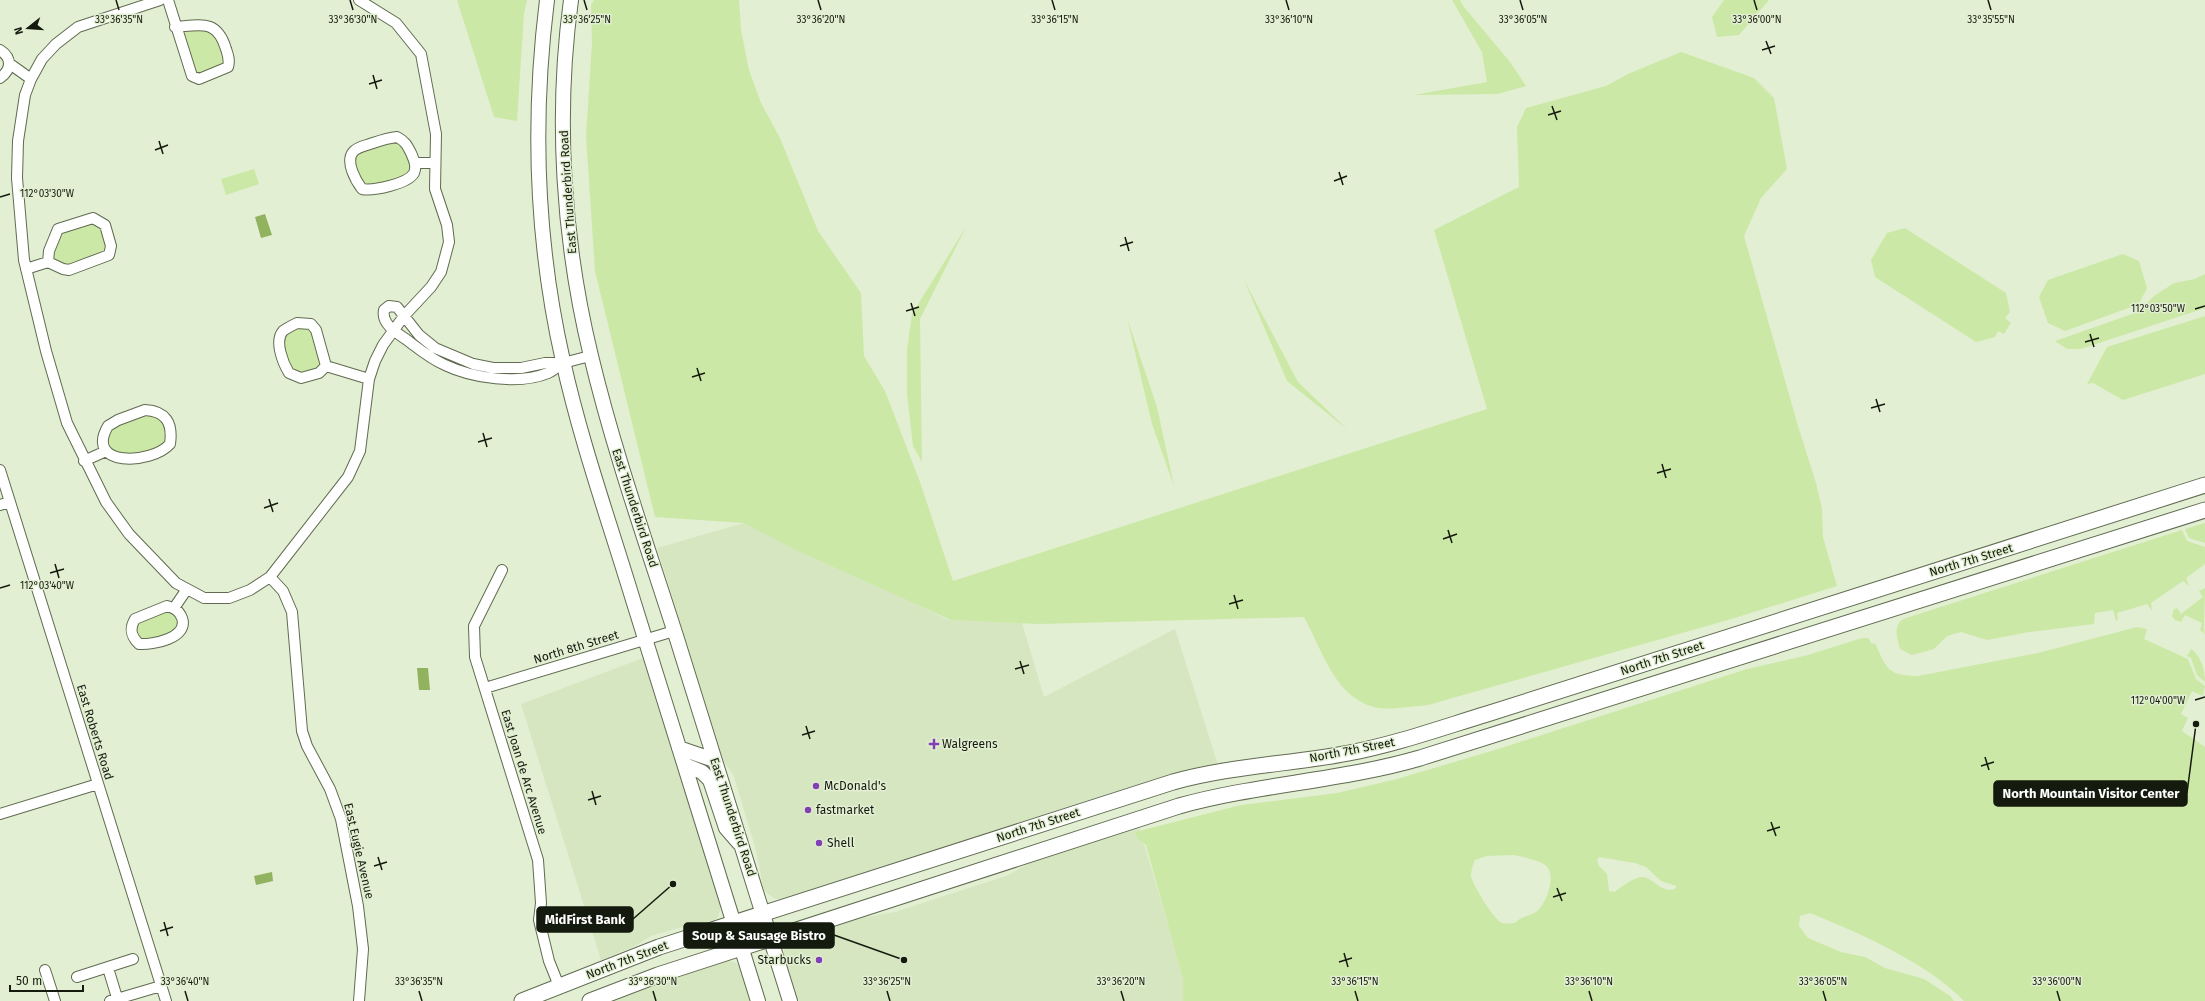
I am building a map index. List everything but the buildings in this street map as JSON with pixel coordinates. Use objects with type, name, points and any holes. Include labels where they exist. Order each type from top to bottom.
[{"type":"main road","points":[[547,0],[540,58],[538,177],[544,260],[563,363],[645,640],[758,1001]]},
{"type":"main road","name":"East Thunderbird Road","points":[[571,0],[564,94],[566,187],[576,279],[590,356],[619,457],[714,760],[743,847],[790,1001]]},
{"type":"main road","name":"North 7th Street","points":[[522,1001],[644,952],[1182,780],[1225,771],[1348,753],[1388,744],[2205,485]]},
{"type":"main road","name":"North 7th Street","points":[[590,1001],[658,975],[1184,804],[1226,795],[1367,772],[1420,758],[2205,510]]},
{"type":"main road","points":[[2088,523],[2094,545]]},
{"type":"main road","points":[[679,748],[714,760]]},
{"type":"main road","points":[[685,765],[702,772],[710,780],[726,828],[743,847]]},
{"type":"street","points":[[160,0],[78,27],[56,44],[42,59],[31,79],[25,95],[18,141],[17,178],[26,269],[46,351],[67,423],[84,461],[106,502],[129,534],[176,583],[204,598],[229,598],[250,590],[270,577],[348,477],[360,451],[369,379],[383,345],[404,316],[431,287],[441,272],[449,242],[447,225],[435,189],[436,134],[422,54],[396,23],[377,4],[359,0]]},
{"type":"street","points":[[168,0],[175,27],[192,76],[199,79],[228,67],[230,61],[224,42],[216,30],[208,25],[175,27]]},
{"type":"street","points":[[0,50],[6,55],[10,64],[31,79]]},
{"type":"street","points":[[0,78],[9,69],[10,64]]},
{"type":"street","points":[[397,137],[405,141],[416,163],[414,172],[410,177],[392,185],[370,191],[362,189],[357,182],[350,161],[352,153],[357,148],[387,138],[397,137]]},
{"type":"street","points":[[416,163],[435,162]]},
{"type":"street","points":[[26,269],[48,262],[63,269],[69,270],[109,255],[111,246],[105,225],[93,218],[58,229],[49,251],[48,262]]},
{"type":"street","points":[[563,363],[548,373],[522,378],[493,378],[456,370],[429,356],[394,331],[387,324],[383,314],[384,310],[394,306],[419,335],[435,348],[473,364],[506,368],[521,368],[545,363],[563,363],[590,356]]},
{"type":"street","points":[[297,323],[311,324],[316,330],[326,366],[319,373],[301,378],[289,373],[279,346],[280,336],[283,331],[297,323]]},
{"type":"street","points":[[326,366],[369,379]]},
{"type":"street","points":[[145,410],[155,410],[165,417],[170,425],[170,444],[164,450],[142,458],[129,460],[118,458],[106,451],[103,441],[105,432],[108,426],[118,420],[145,410]]},
{"type":"street","points":[[84,461],[106,451]]},
{"type":"street","name":"East Roberts Road","points":[[0,470],[5,503],[98,784],[166,1001]]},
{"type":"street","name":"East Joan de Arc Avenue","points":[[502,570],[473,630],[475,657],[538,860],[541,903],[539,920],[547,955],[559,986]]},
{"type":"street","name":"East Eugie Avenue","points":[[270,577],[283,591],[292,612],[302,731],[307,746],[330,789],[341,819],[358,906],[363,949],[359,1001]]},
{"type":"street","points":[[174,608],[187,589]]},
{"type":"street","points":[[167,606],[174,608],[180,613],[183,622],[178,633],[172,637],[146,644],[140,644],[134,639],[131,633],[132,625],[135,619],[159,608],[167,606]]},
{"type":"street","name":"North 8th Street","points":[[485,688],[674,631]]},
{"type":"street","points":[[0,814],[98,784]]},
{"type":"street","points":[[77,977],[133,960]]},
{"type":"street","points":[[108,968],[115,1000],[161,986]]},
{"type":"street","points":[[45,970],[55,1001]]},
{"type":"shaded area","points":[[457,0],[527,0],[524,14],[517,121],[494,117]]},
{"type":"shaded area","points":[[594,0],[739,0],[741,30],[749,70],[761,103],[780,138],[818,231],[861,293],[864,356],[885,391],[920,482],[953,581],[1487,409],[1434,230],[1519,187],[1517,127],[1526,108],[1606,86],[1628,74],[1681,52],[1754,78],[1774,98],[1787,169],[1761,198],[1744,236],[1798,426],[1816,483],[1822,509],[1823,537],[1837,586],[1728,620],[1428,705],[1379,708],[1364,703],[1351,695],[1341,685],[1324,659],[1304,617],[1039,624],[951,620],[794,549],[744,523],[655,517],[595,271],[586,136],[592,43],[591,5]]},
{"type":"shaded area","points":[[1452,0],[1460,0],[1464,7],[1510,62],[1526,86],[1498,94],[1414,95],[1487,82],[1482,52]]},
{"type":"shaded area","points":[[1724,0],[1769,0],[1739,35],[1717,37],[1712,17]]},
{"type":"shaded area","points":[[175,27],[216,30],[228,67],[192,76]]},
{"type":"shaded area","points":[[397,137],[416,163],[410,177],[362,189],[352,153]]},
{"type":"shaded area","points":[[254,169],[259,184],[226,195],[221,179]]},
{"type":"shaded area","points":[[265,214],[272,235],[261,238],[255,217]]},
{"type":"shaded area","points":[[100,221],[109,255],[69,270],[48,262],[58,229]]},
{"type":"shaded area","points":[[966,227],[920,319],[922,462],[913,446],[907,394],[907,350],[912,314]]},
{"type":"shaded area","points":[[1905,228],[2006,293],[2010,312],[2005,318],[2011,323],[2004,334],[1998,331],[1995,337],[1976,342],[1875,277],[1871,260],[1887,233]]},
{"type":"shaded area","points":[[2123,254],[2139,261],[2147,288],[2140,302],[2134,306],[2065,331],[2048,323],[2039,297],[2048,280]]},
{"type":"shaded area","points":[[2205,274],[2205,308],[2081,349],[2067,349],[2055,341],[2138,312],[2154,296],[2174,283],[2195,279]]},
{"type":"shaded area","points":[[1244,280],[1298,382],[1348,430],[1287,381]]},
{"type":"shaded area","points":[[2205,316],[2205,374],[2123,400],[2093,383],[2087,384],[2107,347]]},
{"type":"shaded area","points":[[1127,318],[1157,407],[1174,486],[1152,424]]},
{"type":"shaded area","points":[[311,324],[326,360],[319,373],[289,373],[280,337],[283,331]]},
{"type":"shaded area","points":[[145,410],[165,417],[170,444],[143,459],[111,455],[105,432]]},
{"type":"shaded area","points":[[744,523],[949,620],[1022,623],[1044,697],[1175,629],[1218,765],[1129,787],[780,899],[775,899],[764,891],[756,850],[733,774],[724,762],[657,548]]},
{"type":"shaded area","points":[[2205,523],[2205,543],[2189,538],[2185,529]]},
{"type":"shaded area","points":[[2182,530],[2187,541],[2205,547],[2205,564],[2186,578],[2189,586],[2183,581],[2151,603],[2152,611],[2147,604],[2117,613],[2118,620],[2116,621],[2113,610],[2095,613],[2094,624],[2029,632],[1987,640],[1961,632],[1947,636],[1934,649],[1912,655],[1900,649],[1897,629],[1903,619]]},
{"type":"shaded area","points":[[2205,588],[2205,634],[2200,630],[2202,623],[2185,615],[2181,622],[2175,620],[2172,616],[2174,609],[2177,608],[2181,614],[2203,597],[2199,591]]},
{"type":"shaded area","points":[[159,608],[180,613],[178,633],[139,644],[131,625]]},
{"type":"shaded area","points":[[2137,627],[2147,629],[2144,639],[2188,659],[2196,679],[2205,686],[2203,696],[2192,691],[2181,714],[2188,718],[2182,731],[2205,747],[2205,1001],[1964,1001],[1932,974],[1892,950],[1810,913],[1800,916],[1799,926],[1808,938],[1841,952],[1865,957],[1885,968],[1924,979],[1950,996],[1954,1001],[1183,1001],[1183,979],[1146,845],[1137,838],[1135,832],[1241,805],[1337,793],[1397,779],[1498,749],[1747,669],[1808,655],[1862,638],[1868,638],[1872,644],[1875,643],[1882,659],[1889,669],[1908,676],[1918,676],[2038,653]],"holes":[[[1513,855],[1543,863],[1549,869],[1551,882],[1547,896],[1536,912],[1515,923],[1502,923],[1494,916],[1484,901],[1472,880],[1471,872],[1475,860],[1487,856]],[[1599,857],[1635,863],[1646,867],[1661,881],[1676,886],[1676,888],[1667,890],[1650,879],[1642,877],[1631,881],[1614,892],[1609,891],[1607,874],[1599,866],[1597,860]]]},
{"type":"shaded area","points":[[2191,649],[2200,659],[2205,682],[2197,675],[2191,658],[2187,656]]},
{"type":"shaded area","points":[[643,658],[721,906],[718,917],[714,920],[651,936],[635,946],[601,960],[521,704]]},
{"type":"shaded area","points":[[417,668],[428,668],[430,690],[419,690]]},
{"type":"shaded area","points":[[1139,827],[1177,955],[1183,979],[1183,1001],[799,1001],[784,955],[784,949],[789,941],[794,938],[844,921],[895,912],[1006,876],[1035,860]]},
{"type":"shaded area","points":[[272,872],[273,881],[256,885],[254,876]]},
{"type":"shaded area","points":[[727,960],[736,963],[740,969],[751,1001],[609,1001]]},
{"type":"place","name":"North Mountain Visitor Center","points":[[2196,724]]},
{"type":"place","name":"Walgreens","points":[[934,744]]},
{"type":"place","name":"McDonald's","points":[[816,786]]},
{"type":"place","name":"fastmarket","points":[[808,810]]},
{"type":"place","name":"Shell","points":[[819,843]]},
{"type":"place","name":"MidFirst Bank","points":[[673,884]]},
{"type":"place","name":"Starbucks","points":[[819,960]]},
{"type":"place","name":"Soup & Sausage Bistro","points":[[904,960]]}]
